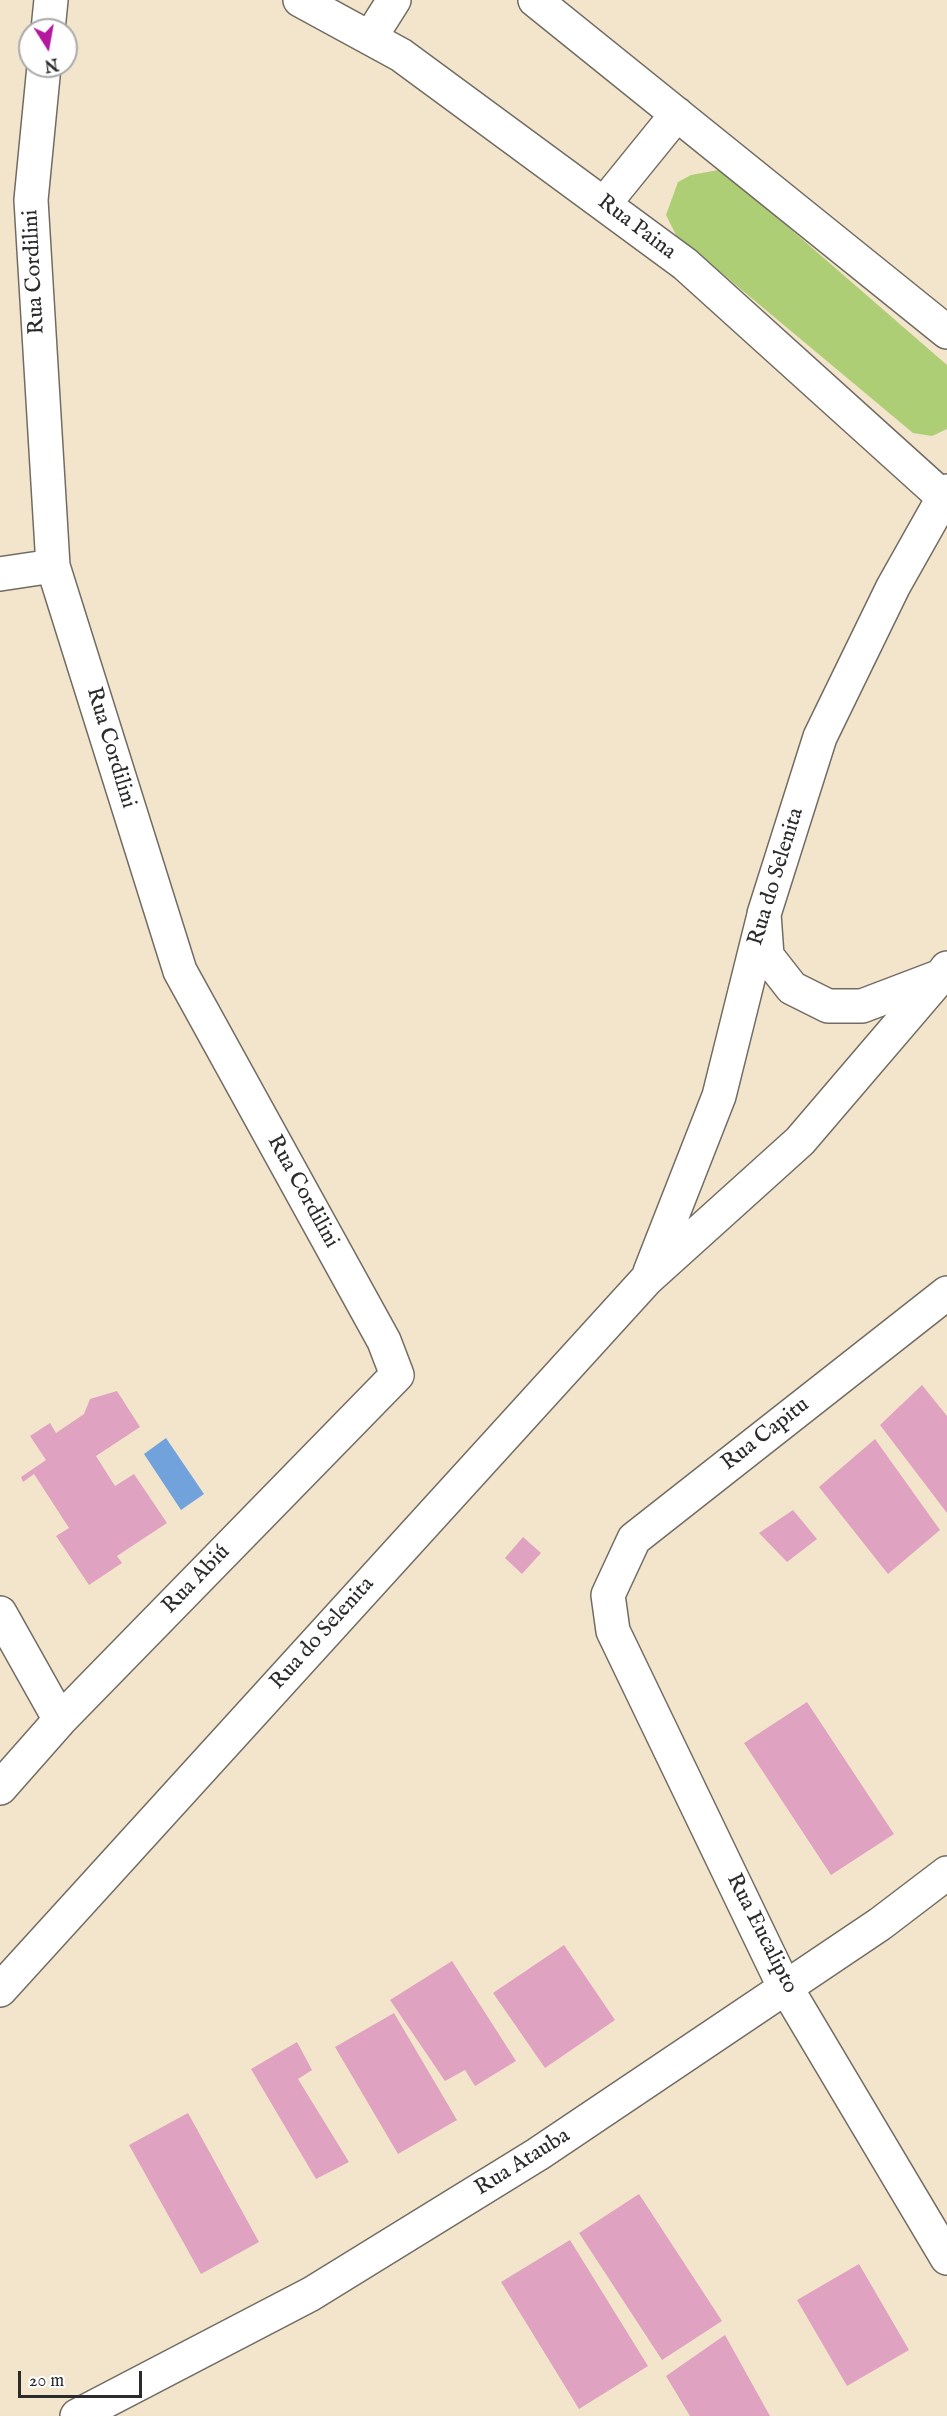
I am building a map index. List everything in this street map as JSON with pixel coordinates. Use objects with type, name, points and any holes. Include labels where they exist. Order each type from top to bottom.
[{"type":"street","points":[[49,18],[51,0]]},
{"type":"street","name":"Rua Paina","points":[[300,0],[401,55],[685,264],[945,494]]},
{"type":"street","points":[[370,38],[394,0]]},
{"type":"street","points":[[535,0],[947,332]]},
{"type":"street","name":"Rua Cordilini","points":[[43,78],[31,200],[53,566],[180,971],[384,1341],[397,1375]]},
{"type":"street","points":[[604,204],[677,114]]},
{"type":"street","name":"Rua do Selenita","points":[[647,1279],[719,1096],[764,914],[820,737],[893,587],[945,494]]},
{"type":"street","points":[[0,574],[53,566]]},
{"type":"street","points":[[764,914],[767,956],[792,988],[828,1006],[862,1006],[944,972]]},
{"type":"street","name":"Rua do Selenita","points":[[0,1990],[647,1279],[800,1141],[944,972]]},
{"type":"street","name":"Rua Capitu","points":[[608,1595],[634,1539],[947,1293]]},
{"type":"street","name":"Rua Abiú","points":[[0,1788],[58,1716],[397,1375]]},
{"type":"street","name":"Rua Eucalipto","points":[[608,1595],[613,1630],[786,1987],[947,2258]]},
{"type":"street","points":[[0,1613],[58,1716]]},
{"type":"street","name":"Rua Atauba","points":[[77,2416],[311,2294],[538,2154],[880,1924],[947,1874]]},
{"type":"green space","points":[[718,170],[734,180],[947,365],[947,429],[932,436],[913,433],[676,235],[666,215],[678,182],[691,175]]},
{"type":"water","points":[[166,1438],[204,1494],[181,1510],[144,1454]]},
{"type":"building","points":[[922,1385],[947,1416],[947,1513],[880,1425]]},
{"type":"building","points":[[117,1391],[140,1427],[96,1456],[115,1486],[134,1474],[167,1523],[117,1556],[122,1563],[89,1585],[56,1536],[69,1528],[34,1474],[23,1482],[21,1477],[46,1460],[30,1436],[50,1423],[56,1433],[84,1414],[90,1399]]},
{"type":"building","points":[[875,1439],[940,1530],[888,1574],[819,1487]]},
{"type":"building","points":[[793,1510],[817,1539],[787,1562],[759,1533]]},
{"type":"building","points":[[523,1537],[541,1553],[522,1574],[505,1558]]},
{"type":"building","points":[[807,1702],[894,1834],[831,1875],[744,1743]]},
{"type":"building","points":[[564,1945],[615,2020],[545,2068],[493,1993]]},
{"type":"building","points":[[452,1961],[516,2061],[475,2086],[465,2070],[445,2081],[390,2000]]},
{"type":"building","points":[[394,2013],[457,2120],[398,2154],[335,2047]]},
{"type":"building","points":[[297,2042],[312,2070],[298,2079],[349,2162],[316,2179],[251,2069]]},
{"type":"building","points":[[188,2113],[259,2242],[201,2274],[129,2145]]},
{"type":"building","points":[[639,2194],[722,2321],[662,2360],[579,2233]]},
{"type":"building","points":[[570,2240],[648,2366],[579,2409],[501,2282]]},
{"type":"building","points":[[859,2264],[909,2350],[847,2386],[797,2300]]},
{"type":"building","points":[[725,2335],[770,2416],[690,2416],[666,2376]]}]
